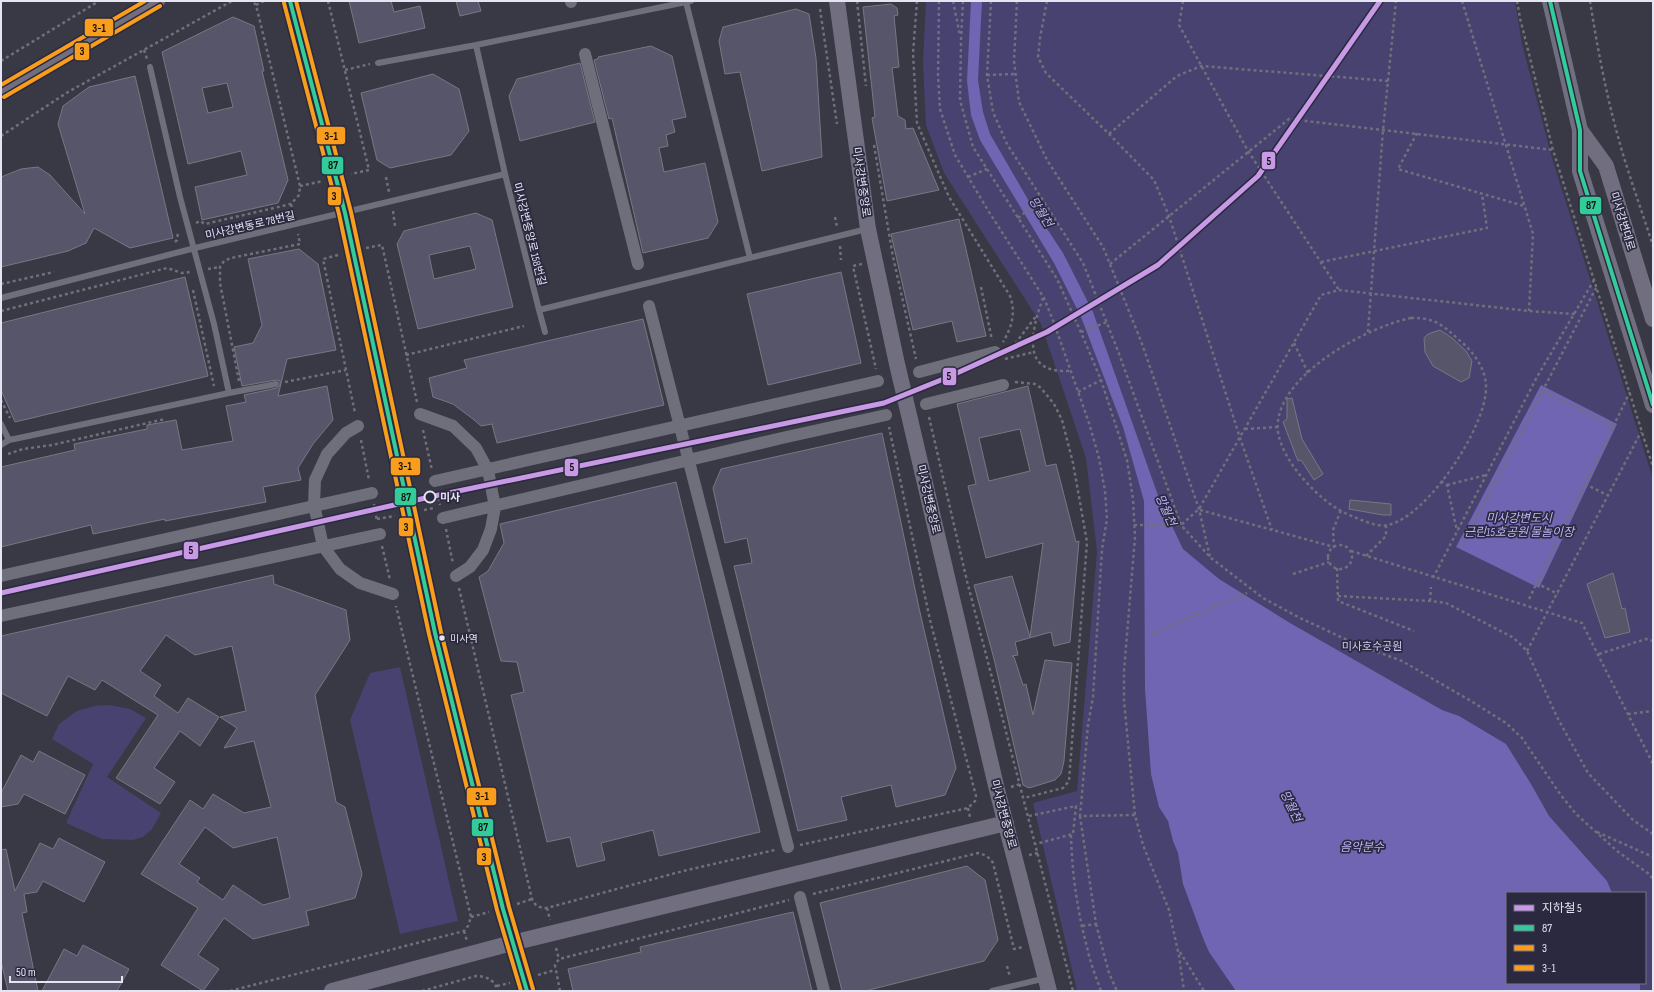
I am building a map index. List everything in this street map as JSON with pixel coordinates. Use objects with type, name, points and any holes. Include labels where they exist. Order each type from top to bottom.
[{"type":"main road","points":[[1,92],[157,1]]},
{"type":"main road","points":[[290,1],[345,213],[435,633],[512,942],[527,991]]},
{"type":"main road","name":"미사강변중앙로","points":[[837,1],[868,229],[898,370],[1006,823],[1047,985]]},
{"type":"main road","name":"미사강변대로","points":[[1550,1],[1552,15],[1580,130],[1580,171],[1653,404]]},
{"type":"main road","name":"미사강변대로","points":[[1580,130],[1606,166],[1653,319]]},
{"type":"main road","points":[[332,991],[512,942],[1006,823]]},
{"type":"street","points":[[586,54],[638,264]]},
{"type":"street","points":[[649,306],[788,847]]},
{"type":"street","points":[[918,372],[996,357]]},
{"type":"street","points":[[435,481],[680,427],[878,381]]},
{"type":"street","points":[[926,404],[1002,385]]},
{"type":"street","points":[[420,414],[453,426],[476,448],[488,470],[495,507],[491,530],[483,550],[470,567],[456,576]]},
{"type":"street","points":[[443,518],[886,415]]},
{"type":"street","points":[[358,426],[346,432],[327,454],[315,480],[314,505],[323,546],[340,569],[360,584],[393,594]]},
{"type":"street","points":[[1,576],[372,492]]},
{"type":"street","points":[[1,616],[380,534]]},
{"type":"street","points":[[800,897],[824,991]]},
{"type":"lane","points":[[378,63],[476,45],[688,2],[750,258]]},
{"type":"lane","name":"미사강변중앙로 158번길","points":[[476,45],[505,174],[545,332]]},
{"type":"lane","points":[[150,67],[188,226],[214,324],[228,393]]},
{"type":"lane","name":"미사강변동로 78번길","points":[[1,298],[195,248],[505,174]]},
{"type":"lane","points":[[539,310],[868,229]]},
{"type":"lane","points":[[1,444],[8,440],[276,384]]},
{"type":"lane","points":[[1,424],[8,440]]},
{"type":"lane","points":[[992,991],[1047,985]]},
{"type":"path","points":[[1,61],[99,1]]},
{"type":"path","points":[[1,136],[68,92],[232,1]]},
{"type":"path","points":[[170,246],[177,240],[178,228],[200,221],[205,224],[291,204],[299,194],[300,186],[256,5],[252,1]]},
{"type":"path","points":[[256,5],[264,1]]},
{"type":"path","points":[[328,1],[369,170]]},
{"type":"path","points":[[857,1],[866,90]]},
{"type":"path","points":[[917,1],[913,53],[917,123],[948,197],[1007,290],[1013,304],[1012,319],[1008,332],[996,357]]},
{"type":"path","points":[[939,1],[938,75],[940,109],[955,155],[1044,298],[1071,371],[1099,458],[1105,491],[1107,519],[1102,549],[1093,697],[1088,725],[1080,816],[1096,924],[1109,973],[1117,991]]},
{"type":"path","points":[[953,1],[961,39]]},
{"type":"path","points":[[963,1],[960,100],[973,147],[1057,279],[1101,380],[1127,460],[1133,499],[1134,524],[1132,572],[1124,671],[1124,700],[1135,815],[1143,845],[1169,910],[1178,949],[1184,991]]},
{"type":"path","points":[[991,1],[987,75],[993,112],[1007,144],[1083,263],[1107,322],[1181,525],[1211,558],[1263,598],[1300,618],[1356,644],[1402,661],[1506,723],[1522,738],[1560,794],[1576,814],[1617,851],[1649,874],[1653,879]]},
{"type":"path","points":[[1017,1],[1014,62],[1019,102],[1047,160],[1103,247],[1141,341],[1199,509],[1211,558]]},
{"type":"path","points":[[1047,1],[1038,57],[1046,72],[1154,180],[1169,216],[1240,438],[1272,530]]},
{"type":"path","points":[[1182,1],[1179,25],[1201,66],[1248,151],[1339,290]]},
{"type":"path","points":[[1368,332],[1388,81],[1396,1]]},
{"type":"path","points":[[1462,1],[1504,144],[1533,234],[1528,311]]},
{"type":"path","points":[[1517,1],[1553,150],[1653,466]]},
{"type":"path","points":[[1590,1],[1609,102],[1653,246]]},
{"type":"path","points":[[820,9],[837,126]]},
{"type":"path","points":[[345,70],[378,63]]},
{"type":"path","points":[[1109,134],[1177,76],[1201,66],[1388,81]]},
{"type":"path","points":[[987,75],[1015,74]]},
{"type":"path","points":[[1110,264],[1288,119],[1553,150]]},
{"type":"path","points":[[1417,134],[1398,169],[1524,207]]},
{"type":"path","points":[[874,144],[893,257],[918,372]]},
{"type":"path","points":[[968,177],[987,169]]},
{"type":"path","points":[[1321,262],[1487,228],[1482,194]]},
{"type":"path","points":[[1018,218],[1042,199]]},
{"type":"path","points":[[241,384],[220,283],[220,267],[224,262],[231,258],[300,244]]},
{"type":"path","points":[[230,991],[464,931],[470,922],[469,909],[393,594],[323,259]]},
{"type":"path","points":[[853,266],[878,381]]},
{"type":"path","points":[[1,311],[167,268],[182,273],[220,267]]},
{"type":"path","points":[[1,284],[55,272]]},
{"type":"path","points":[[188,272],[190,280]]},
{"type":"path","points":[[1433,578],[1537,377],[1594,280]]},
{"type":"path","points":[[192,287],[215,386],[208,387]]},
{"type":"path","points":[[982,287],[996,357]]},
{"type":"path","points":[[1462,546],[1596,287]]},
{"type":"path","points":[[1134,524],[1181,525],[1199,509],[1321,294],[1339,290],[1528,311],[1575,314]]},
{"type":"path","points":[[1044,298],[1038,315],[1033,346],[1034,352],[1041,364],[1051,370],[1071,371]]},
{"type":"path","points":[[996,357],[1014,346],[1038,315]]},
{"type":"path","points":[[1423,318],[1443,326],[1461,341],[1479,363],[1484,375],[1486,386],[1483,405],[1473,432],[1464,449],[1441,481],[1425,501],[1404,519],[1386,525],[1369,523],[1331,505],[1323,499],[1298,473],[1284,449],[1277,423],[1282,404],[1288,394],[1308,373],[1338,349],[1368,332],[1401,320],[1423,318]]},
{"type":"path","points":[[1081,332],[1107,322]]},
{"type":"path","points":[[406,355],[524,326]]},
{"type":"path","points":[[1294,343],[1308,373]]},
{"type":"path","points":[[996,357],[1034,352]]},
{"type":"path","points":[[276,384],[346,370]]},
{"type":"path","points":[[1078,392],[1101,380]]},
{"type":"path","points":[[1002,385],[1015,382],[1035,384],[1047,393],[1054,404],[1062,420],[1073,464],[1087,542],[1069,781],[1063,788],[1024,798]]},
{"type":"path","points":[[1543,391],[1613,426]]},
{"type":"path","points":[[1528,600],[1630,392]]},
{"type":"path","points":[[1,400],[11,420]]},
{"type":"path","points":[[926,404],[968,581],[1073,991]]},
{"type":"path","points":[[456,576],[532,899],[535,905],[541,908],[547,908],[683,871],[968,808],[975,801],[976,796],[930,620],[886,415]]},
{"type":"path","points":[[1244,429],[1278,427]]},
{"type":"path","points":[[1527,651],[1642,431]]},
{"type":"path","points":[[1447,486],[1487,475]]},
{"type":"path","points":[[1441,481],[1447,486],[1457,532]]},
{"type":"path","points":[[1585,484],[1609,496]]},
{"type":"path","points":[[1199,509],[1334,547],[1342,545],[1348,548],[1351,552],[1352,558],[1349,565],[1344,569],[1336,568],[1329,562],[1329,555],[1334,547],[1333,530],[1341,510]]},
{"type":"path","points":[[1366,556],[1386,536],[1386,525]]},
{"type":"path","points":[[1351,552],[1582,623],[1599,654],[1653,764]]},
{"type":"path","points":[[1293,574],[1329,562]]},
{"type":"path","points":[[1336,568],[1338,601],[1414,631]]},
{"type":"path","points":[[1536,583],[1558,594]]},
{"type":"path","points":[[1430,601],[1431,587]]},
{"type":"path","points":[[1152,634],[1247,593]]},
{"type":"path","points":[[1338,596],[1446,603],[1474,616],[1514,638],[1527,651],[1557,717],[1588,773],[1633,820],[1653,834]]},
{"type":"path","points":[[1599,654],[1646,639],[1653,641]]},
{"type":"path","points":[[1628,714],[1653,710]]},
{"type":"path","points":[[1029,816],[1076,806],[1073,834],[1071,835],[1074,884],[1087,948],[1101,991]]},
{"type":"path","points":[[1080,816],[1135,815]]},
{"type":"path","points":[[1594,831],[1653,857]]},
{"type":"path","points":[[1036,844],[1071,835]]},
{"type":"path","points":[[560,991],[555,965],[559,959],[978,853],[988,857],[993,864],[1014,949]]},
{"type":"path","points":[[1082,926],[1096,924]]},
{"type":"path","points":[[1178,949],[1204,991]]},
{"type":"path","points":[[422,991],[476,976],[484,976],[497,986],[498,991]]},
{"type":"green space","name":"미사호수공원","points":[[926,1],[1515,1],[1522,44],[1552,158],[1653,479],[1653,991],[1077,991],[1033,803],[1077,791],[1097,551],[1086,458],[1041,324],[944,173],[926,125],[923,62]]},
{"type":"green space","points":[[400,667],[458,921],[400,934],[350,720],[370,673]]},
{"type":"green space","points":[[109,705],[130,709],[146,718],[107,777],[161,813],[152,829],[143,837],[133,840],[102,839],[66,823],[93,764],[52,739],[59,724],[77,711],[94,706]]},
{"type":"water","points":[[971,1],[982,1],[978,80],[983,112],[990,134],[1030,203],[1063,253],[1093,312],[1160,501],[1183,549],[1219,579],[1290,623],[1442,710],[1459,716],[1506,744],[1549,816],[1607,881],[1612,892],[1506,892],[1506,984],[1640,984],[1640,991],[1236,991],[1209,952],[1203,938],[1183,884],[1178,853],[1168,821],[1159,807],[1151,774],[1145,689],[1144,501],[1123,427],[1081,317],[1054,263],[980,140],[971,115],[967,81]]},
{"type":"water","name":"미사강변도시 근린15호공원 물놀이장","points":[[1541,385],[1617,424],[1539,588],[1456,547]]},
{"type":"building","points":[[349,1],[391,1],[394,12],[420,6],[425,28],[359,43]]},
{"type":"building","points":[[456,1],[478,1],[481,11],[460,16]]},
{"type":"building","points":[[891,4],[897,8],[898,15],[894,16],[899,67],[892,68],[898,116],[905,120],[906,129],[913,128],[939,190],[887,201],[872,118],[875,117],[863,7]]},
{"type":"building","points":[[796,9],[809,14],[816,58],[822,157],[762,171],[740,72],[725,74],[719,41],[723,27]]},
{"type":"building","points":[[233,17],[254,26],[264,71],[262,71],[288,180],[278,203],[202,220],[195,187],[247,175],[241,151],[188,164],[162,52]],"holes":[[[227,83],[233,107],[208,113],[202,88]]]},
{"type":"building","points":[[651,46],[672,56],[686,117],[672,120],[675,132],[666,135],[668,146],[659,148],[664,172],[705,163],[718,222],[708,238],[643,253],[612,118],[609,119],[594,60],[598,59],[598,57]]},
{"type":"building","points":[[580,63],[595,122],[520,141],[509,96],[517,79]]},
{"type":"building","points":[[433,74],[459,89],[469,131],[451,155],[390,168],[377,160],[361,93]]},
{"type":"building","points":[[135,76],[173,238],[130,248],[94,228],[86,243],[68,251],[1,267],[1,177],[21,169],[38,167],[50,175],[85,214],[58,124],[63,106],[89,87]]},
{"type":"building","points":[[476,213],[492,220],[513,307],[418,329],[397,244],[404,231]],"holes":[[[470,246],[476,269],[434,279],[429,255]]]},
{"type":"building","points":[[959,219],[986,336],[957,342],[952,321],[913,330],[891,234]]},
{"type":"building","points":[[299,249],[318,264],[336,350],[287,359],[278,396],[327,386],[333,420],[313,444],[298,468],[301,480],[263,487],[266,502],[165,521],[165,519],[93,534],[91,525],[1,547],[1,467],[75,450],[74,444],[147,429],[147,425],[176,420],[182,450],[233,441],[226,406],[246,402],[244,395],[277,388],[280,385],[280,381],[276,380],[242,386],[234,347],[253,343],[262,325],[248,259]]},
{"type":"building","points":[[841,272],[861,363],[768,385],[747,294]]},
{"type":"building","points":[[185,277],[208,376],[15,422],[1,390],[1,323]]},
{"type":"building","points":[[643,319],[664,405],[497,443],[492,424],[481,426],[453,404],[433,397],[429,378],[467,368],[464,360]]},
{"type":"building","points":[[1440,330],[1452,338],[1466,351],[1472,361],[1469,378],[1461,382],[1433,366],[1425,352],[1424,338],[1428,334]]},
{"type":"building","points":[[1028,386],[1046,466],[1056,464],[1076,542],[1079,541],[1070,642],[1054,646],[1051,632],[1015,642],[1018,655],[1012,656],[1014,657],[1023,685],[1026,684],[1033,715],[1045,660],[1072,663],[1064,761],[1061,774],[1055,780],[1029,788],[1023,785],[994,659],[974,585],[1012,576],[1030,637],[1043,543],[986,558],[968,486],[976,484],[957,404]],"holes":[[[1020,429],[1030,471],[989,481],[979,438]]]},
{"type":"building","points":[[1292,398],[1302,439],[1323,474],[1314,480],[1301,460],[1298,461],[1283,422],[1287,419],[1287,399]]},
{"type":"building","points":[[882,433],[919,608],[956,768],[945,795],[896,807],[891,785],[841,797],[847,820],[798,831],[734,566],[752,563],[747,538],[725,543],[713,488],[721,469]]},
{"type":"building","points":[[676,482],[760,832],[659,856],[653,830],[601,843],[605,860],[577,867],[570,837],[547,842],[511,695],[524,692],[517,662],[501,661],[479,577],[488,571],[504,543],[500,524]]},
{"type":"building","points":[[1350,500],[1391,504],[1391,515],[1349,509]]},
{"type":"building","points":[[1613,573],[1622,609],[1625,608],[1630,632],[1605,638],[1587,584]]},
{"type":"building","points":[[273,575],[274,584],[346,610],[350,640],[315,695],[336,802],[345,807],[362,874],[355,898],[306,911],[309,925],[253,939],[224,918],[198,955],[219,969],[203,991],[161,965],[198,908],[141,874],[190,800],[203,809],[213,794],[244,813],[271,807],[254,741],[224,748],[237,728],[220,717],[246,711],[232,646],[195,655],[166,635],[140,671],[161,685],[154,696],[178,713],[188,698],[219,717],[200,746],[180,731],[154,768],[175,782],[160,804],[116,778],[158,715],[102,680],[95,690],[68,676],[47,716],[1,693],[1,636]],"holes":[[[205,827],[233,848],[277,837],[290,898],[263,905],[233,885],[223,900],[197,882],[200,878],[179,864]]]},
{"type":"building","points":[[39,751],[85,775],[65,814],[24,794],[18,804],[1,807],[1,793],[21,755],[33,762]]},
{"type":"building","points":[[59,838],[105,862],[84,902],[43,881],[37,892],[24,894],[27,912],[22,913],[38,991],[8,991],[1,961],[1,850],[6,849],[15,891],[40,843],[53,849]]},
{"type":"building","points":[[967,866],[985,880],[998,940],[984,961],[865,991],[842,991],[820,903]]},
{"type":"building","points":[[793,912],[812,991],[573,991],[568,969],[641,952],[640,947]]},
{"type":"building","points":[[83,945],[129,969],[117,991],[42,991],[64,949],[77,956]]},
{"type":"metro line","name":"5","points":[[1,593],[439,495],[884,403],[946,378],[1047,332],[1158,265],[1258,176],[1380,1]]},
{"type":"transit line","name":"3-1","points":[[1,85],[145,1]]},
{"type":"transit line","name":"87","points":[[290,1],[345,213],[435,633],[503,909],[527,991]]},
{"type":"transit line","name":"3-1","points":[[296,1],[351,212],[441,632],[509,907],[533,989]]},
{"type":"transit line","name":"87","points":[[1550,1],[1580,130],[1580,171],[1653,405]]},
{"type":"transit line","name":"3","points":[[284,3],[339,214],[429,634],[497,910],[521,991]]},
{"type":"transit line","name":"3","points":[[4,97],[160,6]]},
{"type":"place","name":"미사","points":[[430,497]]},
{"type":"place","name":"미사역","points":[[442,638]]},
{"type":"water label","name":"망월천","points":[[1041,212]]},
{"type":"water label","name":"망월천","points":[[1166,510]]},
{"type":"water label","name":"망월천","points":[[1291,806]]},
{"type":"water label","name":"음악분수","points":[[1362,847]]}]
